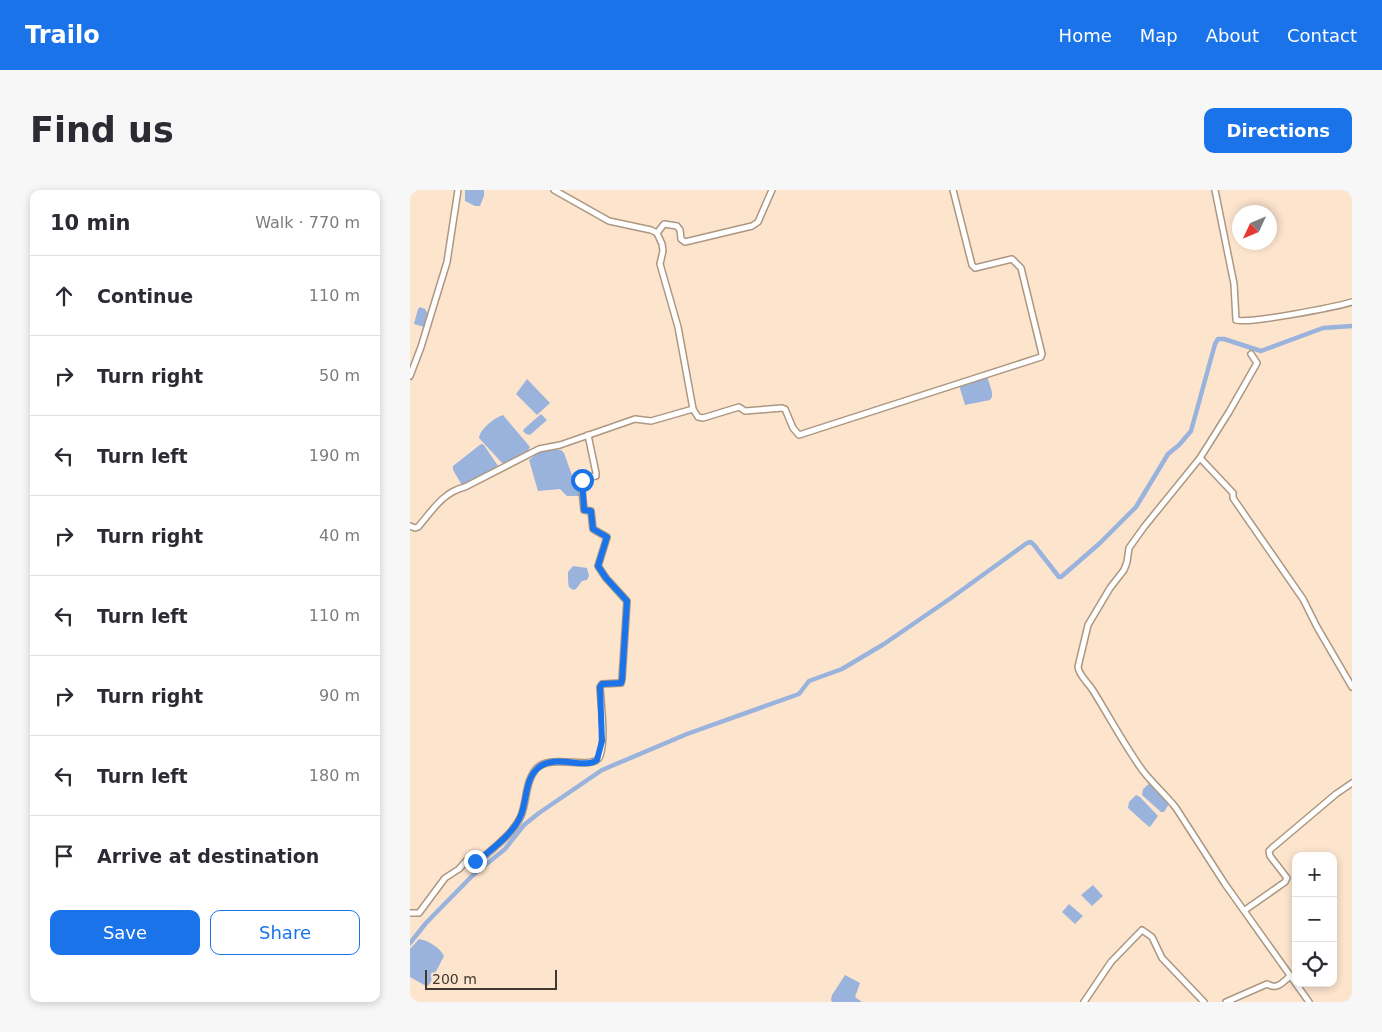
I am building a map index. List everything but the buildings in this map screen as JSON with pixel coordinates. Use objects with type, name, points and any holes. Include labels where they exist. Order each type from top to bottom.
[{"type":"street","points":[[410,376],[421,347],[447,262],[458,190]]},
{"type":"street","points":[[554,190],[609,220],[651,230],[657,234],[663,251],[660,264],[678,326],[693,409],[698,417],[703,418],[739,407],[745,411],[782,408],[785,409],[799,435],[1041,357],[1042,354],[1020,268],[1012,259],[975,268],[972,265],[954,190]]},
{"type":"street","points":[[657,234],[664,224],[677,226],[680,230],[680,239],[685,242],[752,226],[758,222],[772,190]]},
{"type":"street","points":[[1215,190],[1234,284],[1236,320],[1241,322],[1259,320],[1352,302]]},
{"type":"street","points":[[1251,354],[1257,363],[1229,412],[1200,458],[1144,527],[1130,548],[1124,570],[1110,588],[1088,626],[1078,671],[1092,689],[1108,718],[1143,770],[1176,808],[1309,1002]]},
{"type":"street","points":[[410,526],[418,527],[439,502],[452,491],[465,487],[539,449],[560,445],[635,419],[651,421],[693,409]]},
{"type":"street","points":[[410,913],[418,913],[449,874],[459,869],[466,861],[479,860],[515,826],[521,816],[530,778],[540,766],[555,761],[590,764],[600,756],[602,741],[600,687],[602,684],[621,683],[622,680],[627,601],[598,566],[607,537],[593,529],[591,511],[584,510],[582,480],[596,476],[588,435]]},
{"type":"street","points":[[1200,458],[1233,493],[1233,498],[1303,599],[1352,687]]},
{"type":"street","points":[[1245,910],[1285,882],[1287,878],[1269,854],[1272,848],[1336,794],[1352,783]]},
{"type":"street","points":[[1084,1002],[1111,962],[1142,930],[1152,937],[1162,958],[1204,1002]]},
{"type":"street","points":[[1226,1002],[1267,984],[1276,987],[1290,976]]},
{"type":"water","points":[[465,190],[484,190],[480,206],[475,206],[465,201]]},
{"type":"water","points":[[420,307],[425,309],[428,314],[424,327],[414,324]]},
{"type":"water","points":[[987,376],[992,392],[990,400],[965,405],[959,385]]},
{"type":"water","points":[[527,379],[550,403],[537,415],[516,394]]},
{"type":"water","points":[[541,414],[547,420],[530,435],[526,434],[523,431],[524,429]]},
{"type":"water","points":[[503,415],[530,447],[528,451],[503,464],[479,438],[488,424]]},
{"type":"water","points":[[481,444],[484,445],[498,466],[462,485],[453,470],[453,466]]},
{"type":"water","points":[[561,450],[564,453],[573,478],[579,484],[579,496],[567,496],[560,489],[538,491],[529,460],[539,452]]},
{"type":"water","points":[[573,566],[587,568],[589,576],[587,580],[582,581],[573,590],[569,587],[568,572]]},
{"type":"water","points":[[1150,783],[1169,804],[1164,812],[1161,812],[1142,795],[1143,789]]},
{"type":"water","points":[[1136,795],[1158,816],[1150,827],[1128,808],[1129,802]]},
{"type":"water","points":[[1093,885],[1103,896],[1092,906],[1081,895]]},
{"type":"water","points":[[1069,904],[1083,916],[1075,924],[1062,912]]},
{"type":"water","points":[[419,939],[433,945],[444,956],[429,985],[426,986],[410,977],[410,949]]},
{"type":"water","points":[[845,975],[860,983],[855,997],[862,1002],[832,1002],[832,995]]},
{"type":"waterway","points":[[410,943],[426,923],[473,875],[505,849],[524,825],[602,770],[687,734],[799,694],[809,681],[842,669],[884,644],[1027,543],[1031,542],[1059,577],[1061,577],[1100,543],[1136,507],[1168,454],[1191,431],[1218,339],[1224,339],[1261,351],[1323,328],[1352,326]]},
{"type":"route","points":[[475,861],[479,860],[502,840],[515,826],[521,816],[530,778],[536,769],[555,761],[590,764],[597,760],[600,756],[602,741],[600,687],[602,684],[621,683],[622,680],[627,601],[598,566],[607,537],[593,529],[591,511],[584,510],[582,480]]}]
